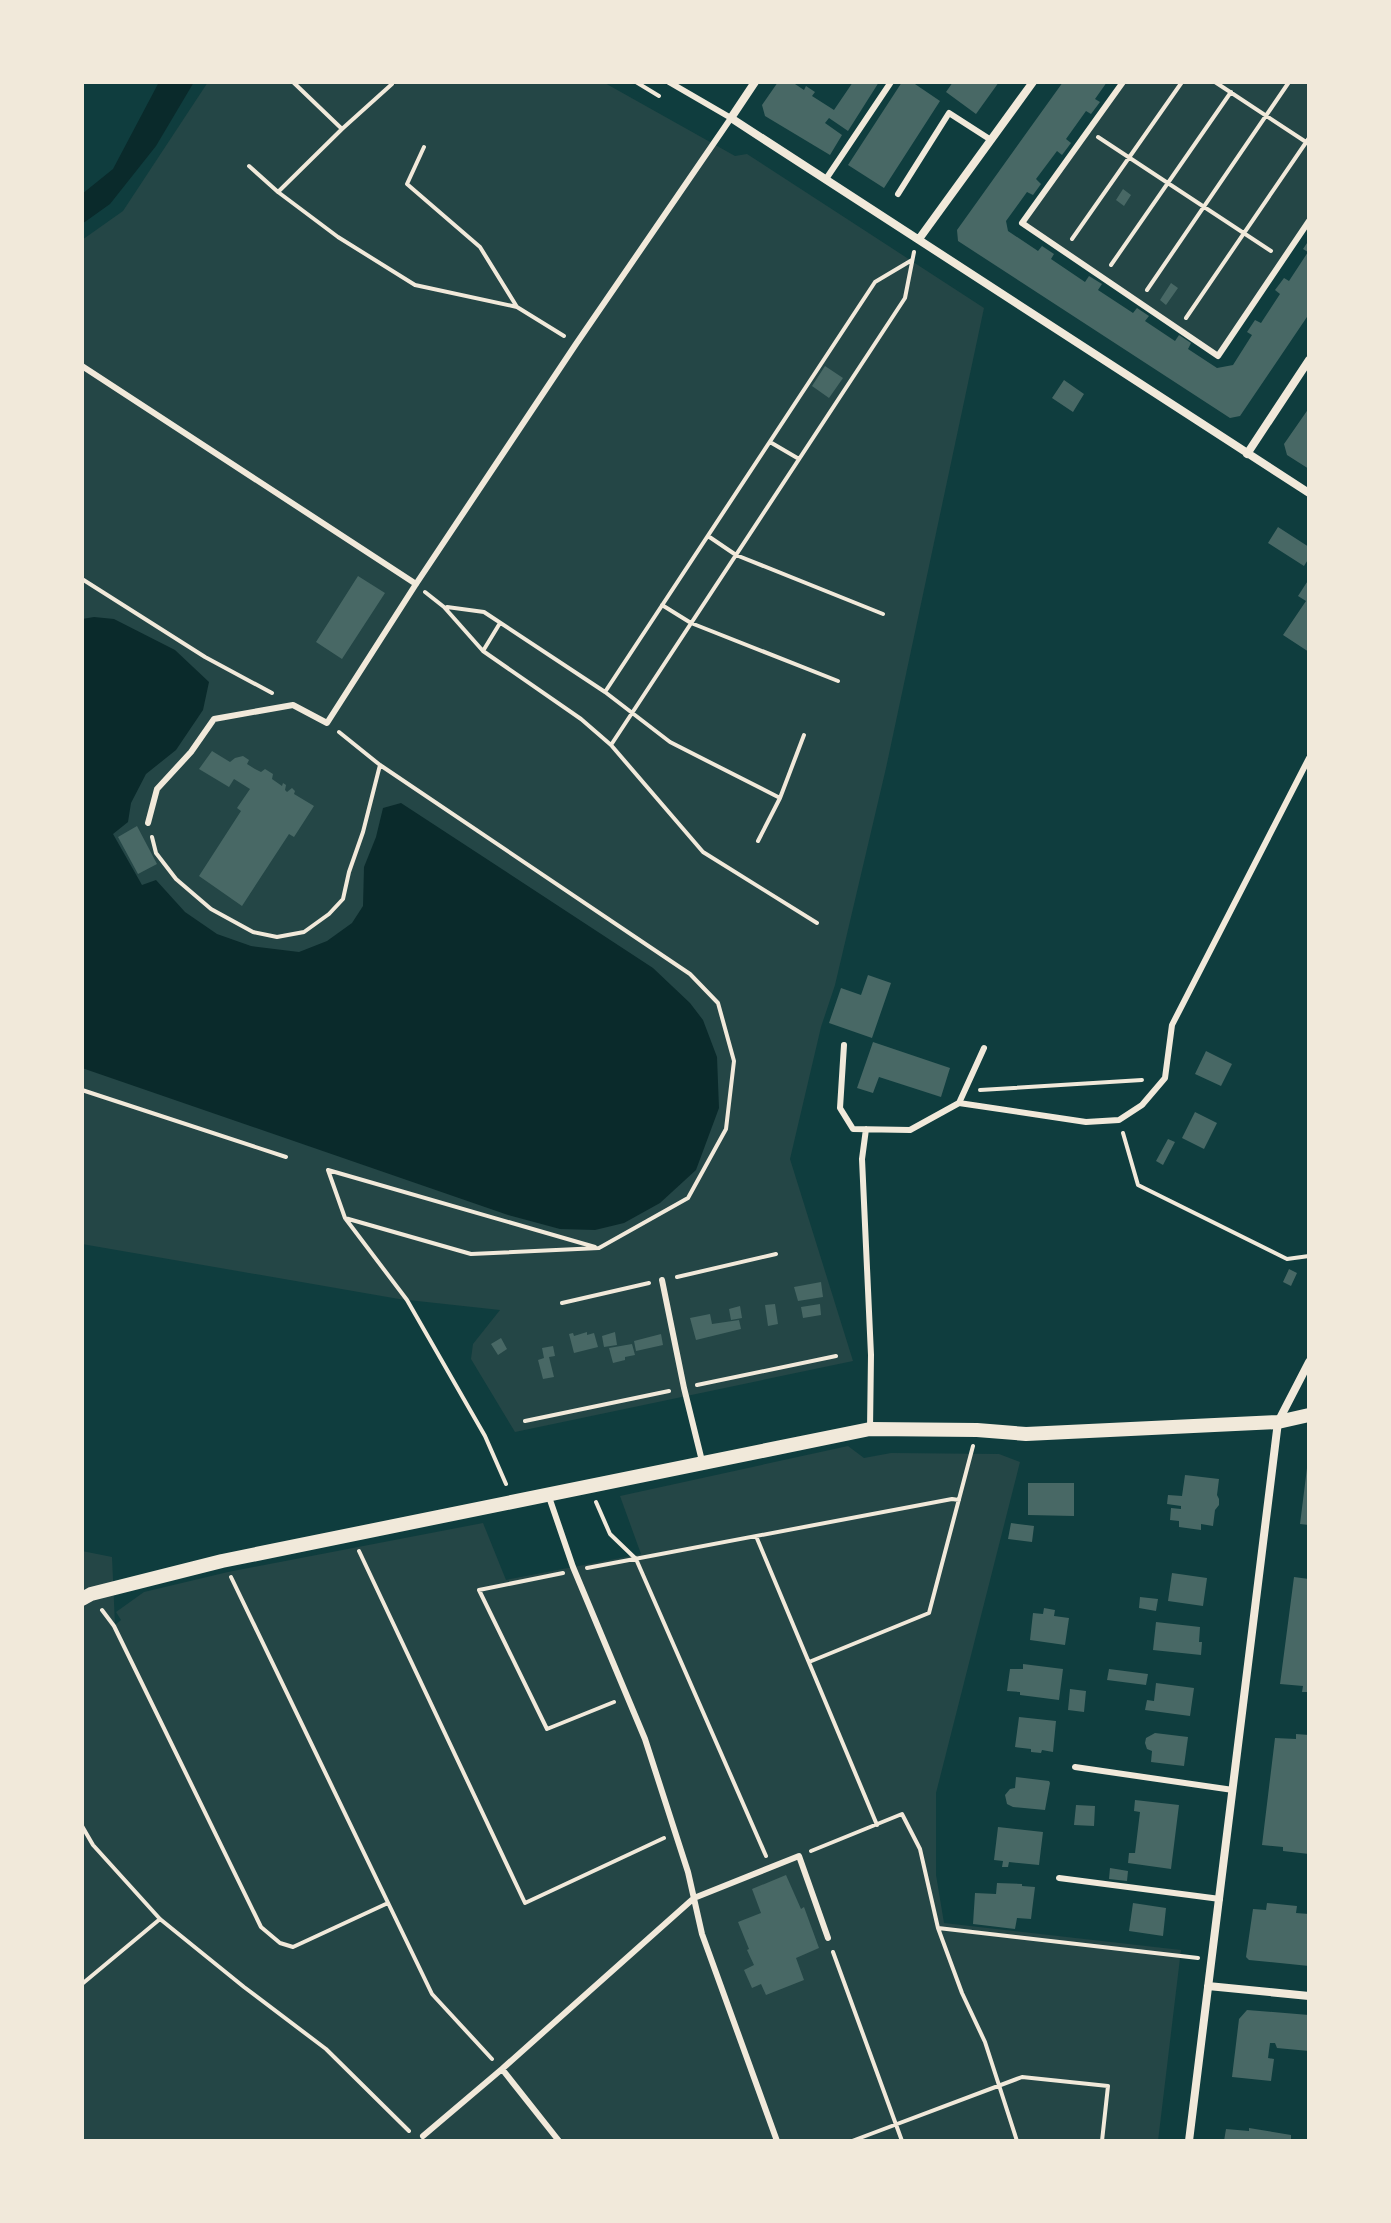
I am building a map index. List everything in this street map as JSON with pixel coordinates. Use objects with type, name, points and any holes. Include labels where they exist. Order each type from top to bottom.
[{"type":"street","points":[[755,82],[731,118],[1309,493]]},
{"type":"street","points":[[919,239],[1033,82]]},
{"type":"street","points":[[1247,454],[1309,360]]},
{"type":"street","points":[[1189,2141],[1278,1422],[1309,1362]]},
{"type":"street","points":[[86,1596],[222,1561],[870,1429],[977,1430],[1026,1434],[1278,1422],[1309,1415]]},
{"type":"street","points":[[1208,1986],[1309,1996]]},
{"type":"lane","points":[[148,823],[157,789],[191,752],[214,719],[293,705],[327,723],[576,344],[731,118],[669,82]]},
{"type":"lane","points":[[826,179],[891,82]]},
{"type":"lane","points":[[1123,82],[1022,223],[1218,356],[1309,221]]},
{"type":"lane","points":[[898,194],[949,113],[991,140]]},
{"type":"lane","points":[[82,366],[416,584]]},
{"type":"lane","points":[[959,1103],[1086,1122],[1119,1120],[1142,1105],[1165,1078],[1172,1025],[1309,758]]},
{"type":"lane","points":[[844,1045],[840,1108],[853,1129],[910,1130],[959,1103],[984,1048]]},
{"type":"lane","points":[[866,1129],[862,1159],[871,1355],[870,1429]]},
{"type":"lane","points":[[662,1280],[702,1461]]},
{"type":"lane","points":[[548,1494],[574,1570],[645,1739],[688,1872],[702,1934],[777,2141]]},
{"type":"lane","points":[[1075,1767],[1233,1790]]},
{"type":"lane","points":[[421,2138],[694,1898],[799,1856],[828,1938]]},
{"type":"lane","points":[[1059,1878],[1220,1899]]},
{"type":"lane","points":[[502,2069],[559,2141]]},
{"type":"path","points":[[293,82],[342,129]]},
{"type":"path","points":[[278,192],[392,84],[390,82]]},
{"type":"path","points":[[1064,251],[1182,82]]},
{"type":"path","points":[[1178,329],[1308,141],[1215,82]]},
{"type":"path","points":[[1139,302],[1289,82]]},
{"type":"path","points":[[1103,277],[1231,92]]},
{"type":"path","points":[[1088,131],[1283,259]]},
{"type":"path","points":[[424,147],[407,184],[480,247],[517,307]]},
{"type":"path","points":[[249,166],[338,237],[415,285],[517,307],[576,344]]},
{"type":"path","points":[[611,745],[905,298],[919,239]]},
{"type":"path","points":[[605,692],[875,282],[912,260]]},
{"type":"path","points":[[770,442],[799,459]]},
{"type":"path","points":[[708,536],[736,555],[883,614]]},
{"type":"path","points":[[82,579],[205,657],[293,705]]},
{"type":"path","points":[[416,584],[444,607],[483,651],[581,719],[611,745],[703,852],[817,923]]},
{"type":"path","points":[[662,605],[691,623],[838,681]]},
{"type":"path","points":[[444,607],[484,612],[605,692],[670,742],[780,798]]},
{"type":"path","points":[[483,651],[500,623]]},
{"type":"path","points":[[327,723],[380,765],[690,974],[718,1003],[734,1061],[726,1129],[688,1198],[599,1248],[471,1254],[345,1218]]},
{"type":"path","points":[[758,841],[780,798],[804,735]]},
{"type":"path","points":[[148,823],[156,853],[176,879],[211,909],[253,932],[277,937],[304,932],[329,914],[343,899],[380,765]]},
{"type":"path","points":[[966,1090],[1165,1078]]},
{"type":"path","points":[[82,1090],[286,1157]]},
{"type":"path","points":[[1119,1120],[1138,1185],[1287,1259],[1309,1256]]},
{"type":"path","points":[[514,1501],[485,1436],[407,1300],[345,1218],[328,1170],[599,1248]]},
{"type":"path","points":[[562,1303],[776,1254]]},
{"type":"path","points":[[525,1421],[836,1356]]},
{"type":"path","points":[[809,1662],[929,1613],[977,1430]]},
{"type":"path","points":[[589,1485],[610,1534],[636,1559],[771,1867]]},
{"type":"path","points":[[627,1697],[547,1729],[479,1590],[959,1500]]},
{"type":"path","points":[[352,1535],[525,1903],[674,1833]]},
{"type":"path","points":[[756,1536],[877,1825]]},
{"type":"path","points":[[222,1561],[432,1994],[502,2069]]},
{"type":"path","points":[[86,1596],[114,1626],[261,1927],[280,1943],[293,1947],[388,1903]]},
{"type":"path","points":[[799,1856],[902,1814],[920,1849],[938,1928],[962,1993],[985,2042],[1017,2141]]},
{"type":"path","points":[[82,1826],[93,1845],[160,1919],[326,2049],[421,2138]]},
{"type":"path","points":[[82,1984],[160,1919]]},
{"type":"path","points":[[938,1928],[1181,1954],[1212,1961]]},
{"type":"path","points":[[828,1938],[902,2141]]},
{"type":"path","points":[[852,2141],[1022,2077],[1108,2086],[1102,2141]]},
{"type":"shaded area","points":[[159,82],[194,82],[156,146],[110,204],[82,224],[82,194],[113,169]]},
{"type":"shaded area","points":[[208,82],[603,82],[735,156],[747,154],[984,308],[886,768],[790,1159],[853,1361],[515,1432],[471,1359],[473,1344],[500,1310],[399,1299],[82,1244],[82,240],[123,211]]},
{"type":"shaded area","points":[[1123,82],[1309,82],[1309,221],[1218,356],[1022,223]]},
{"type":"shaded area","points":[[82,619],[114,619],[175,650],[209,682],[203,710],[176,750],[146,774],[131,803],[128,822],[113,834],[142,885],[156,880],[185,912],[217,934],[251,946],[299,952],[327,941],[352,923],[363,906],[364,867],[383,808],[401,803],[653,968],[690,1003],[703,1020],[717,1057],[719,1108],[696,1170],[660,1203],[624,1223],[595,1230],[560,1229],[508,1215],[82,1068]]},
{"type":"shaded area","points":[[848,1446],[864,1458],[891,1453],[999,1454],[1020,1462],[936,1793],[936,1875],[944,1923],[1181,1950],[1158,2141],[82,2141],[82,1551],[112,1557],[115,1625],[121,1620],[116,1612],[144,1592],[228,1572],[483,1523],[506,1580],[641,1554],[620,1496]]},
{"type":"building","points":[[778,82],[792,82],[804,90],[806,86],[815,92],[812,96],[834,110],[853,82],[879,82],[848,131],[829,118],[825,123],[842,135],[830,155],[765,116],[762,105]]},
{"type":"building","points":[[902,82],[912,82],[940,101],[884,188],[848,165]]},
{"type":"building","points":[[953,82],[999,82],[976,114],[946,92]]},
{"type":"building","points":[[1063,82],[1107,82],[1095,99],[1100,102],[1091,114],[1086,111],[1066,139],[1071,143],[1062,155],[1057,151],[1036,179],[1041,184],[1033,195],[1027,192],[1006,221],[1008,231],[1038,251],[1042,246],[1054,254],[1051,259],[1085,282],[1089,276],[1102,284],[1098,290],[1133,313],[1137,308],[1149,316],[1145,321],[1175,341],[1179,335],[1191,343],[1188,349],[1217,368],[1233,365],[1252,335],[1247,332],[1255,320],[1261,323],[1280,294],[1275,290],[1284,278],[1289,281],[1308,252],[1303,249],[1309,240],[1309,314],[1240,416],[1230,418],[958,241],[957,230]]},
{"type":"building","points":[[1123,189],[1131,195],[1124,206],[1116,200]]},
{"type":"building","points":[[1171,283],[1178,288],[1166,305],[1160,300]]},
{"type":"building","points":[[825,366],[843,378],[829,398],[812,386]]},
{"type":"building","points":[[1064,380],[1084,394],[1073,412],[1052,398]]},
{"type":"building","points":[[1309,408],[1309,469],[1287,455],[1284,444]]},
{"type":"building","points":[[1278,527],[1309,547],[1309,558],[1304,566],[1268,543]]},
{"type":"building","points":[[358,576],[385,593],[342,659],[316,642]]},
{"type":"building","points":[[1309,579],[1309,652],[1283,635],[1306,601],[1298,596]]},
{"type":"building","points":[[212,751],[230,762],[243,756],[249,760],[247,764],[261,772],[265,769],[273,774],[272,779],[282,786],[283,783],[286,785],[287,792],[292,788],[294,794],[314,806],[294,837],[289,834],[242,906],[199,876],[241,811],[237,808],[250,789],[234,779],[229,787],[199,769]]},
{"type":"building","points":[[137,826],[157,864],[138,874],[118,837]]},
{"type":"building","points":[[868,975],[891,983],[872,1038],[829,1023],[841,988],[861,995]]},
{"type":"building","points":[[873,1042],[950,1068],[941,1097],[879,1077],[873,1093],[857,1088]]},
{"type":"building","points":[[1206,1051],[1232,1064],[1221,1086],[1195,1074]]},
{"type":"building","points":[[1195,1112],[1217,1123],[1204,1149],[1182,1138]]},
{"type":"building","points":[[1168,1139],[1175,1142],[1163,1165],[1156,1161]]},
{"type":"building","points":[[1289,1269],[1297,1273],[1291,1286],[1283,1282]]},
{"type":"building","points":[[821,1282],[823,1297],[798,1301],[794,1287]]},
{"type":"building","points":[[775,1304],[778,1324],[768,1326],[765,1305]]},
{"type":"building","points":[[820,1304],[821,1315],[803,1318],[801,1307]]},
{"type":"building","points":[[740,1306],[742,1318],[731,1320],[729,1309]]},
{"type":"building","points":[[710,1314],[712,1324],[739,1320],[741,1329],[696,1340],[690,1318]]},
{"type":"building","points":[[587,1332],[587,1335],[594,1333],[598,1347],[574,1353],[569,1334],[573,1333],[574,1336]]},
{"type":"building","points":[[615,1332],[617,1345],[604,1347],[602,1336]]},
{"type":"building","points":[[661,1334],[663,1345],[636,1351],[634,1341]]},
{"type":"building","points":[[501,1338],[507,1349],[498,1355],[491,1344]]},
{"type":"building","points":[[632,1344],[635,1355],[613,1363],[609,1348]]},
{"type":"building","points":[[553,1346],[555,1356],[549,1357],[554,1377],[543,1379],[538,1360],[544,1358],[542,1348]]},
{"type":"building","points":[[1309,1468],[1309,1525],[1300,1524]]},
{"type":"building","points":[[1185,1475],[1219,1479],[1219,1505],[1215,1510],[1213,1526],[1201,1524],[1201,1530],[1179,1527],[1179,1521],[1170,1520],[1171,1508],[1181,1509],[1181,1506],[1167,1504],[1168,1495],[1182,1496]]},
{"type":"building","points":[[1028,1483],[1074,1483],[1074,1516],[1028,1515]]},
{"type":"building","points":[[1011,1523],[1034,1526],[1032,1542],[1008,1539]]},
{"type":"building","points":[[1172,1573],[1207,1578],[1203,1606],[1168,1601]]},
{"type":"building","points":[[1294,1577],[1309,1579],[1309,1692],[1302,1692],[1303,1686],[1280,1684]]},
{"type":"building","points":[[1140,1597],[1158,1599],[1156,1611],[1139,1608]]},
{"type":"building","points":[[1044,1608],[1055,1610],[1054,1616],[1069,1618],[1065,1645],[1030,1640],[1033,1613],[1043,1614]]},
{"type":"building","points":[[1156,1622],[1200,1627],[1201,1655],[1153,1650]]},
{"type":"building","points":[[1023,1664],[1063,1669],[1059,1700],[1007,1691],[1010,1669],[1023,1669]]},
{"type":"building","points":[[1109,1669],[1148,1674],[1146,1685],[1107,1680]]},
{"type":"building","points":[[1156,1683],[1194,1688],[1190,1716],[1145,1710],[1147,1700],[1154,1701]]},
{"type":"building","points":[[1070,1689],[1086,1691],[1084,1712],[1068,1710]]},
{"type":"building","points":[[1019,1717],[1056,1721],[1053,1752],[1031,1752],[1031,1749],[1015,1747]]},
{"type":"building","points":[[1155,1733],[1188,1737],[1184,1766],[1151,1762],[1152,1751],[1147,1749],[1145,1743],[1146,1738]]},
{"type":"building","points":[[1296,1734],[1309,1735],[1309,1854],[1262,1845],[1275,1738],[1296,1739]]},
{"type":"building","points":[[1016,1777],[1049,1781],[1045,1810],[1007,1804],[1005,1795],[1015,1788]]},
{"type":"building","points":[[1135,1800],[1179,1805],[1171,1869],[1128,1863],[1129,1853],[1135,1853],[1140,1812],[1134,1811]]},
{"type":"building","points":[[1076,1805],[1095,1806],[1094,1826],[1074,1825]]},
{"type":"building","points":[[998,1827],[1043,1832],[1039,1865],[1009,1862],[1008,1867],[1002,1867],[1003,1861],[994,1860]]},
{"type":"building","points":[[1110,1868],[1128,1871],[1127,1881],[1109,1879]]},
{"type":"building","points":[[786,1875],[801,1909],[804,1907],[819,1948],[796,1958],[804,1980],[766,1995],[761,1984],[752,1988],[744,1970],[754,1965],[738,1922],[761,1913],[752,1889]]},
{"type":"building","points":[[997,1883],[1035,1887],[1031,1919],[1017,1918],[1015,1929],[973,1924],[975,1893],[996,1894]]},
{"type":"building","points":[[1133,1903],[1166,1908],[1163,1936],[1129,1931]]},
{"type":"building","points":[[1267,1903],[1297,1906],[1296,1913],[1309,1914],[1309,1966],[1249,1960],[1246,1957],[1253,1909],[1266,1910]]},
{"type":"building","points":[[1247,2010],[1309,2015],[1309,2051],[1277,2048],[1275,2043],[1270,2043],[1268,2058],[1274,2059],[1271,2081],[1232,2077],[1239,2019]]},
{"type":"building","points":[[1249,2128],[1291,2135],[1291,2141],[1224,2141],[1226,2129],[1249,2131]]}]
